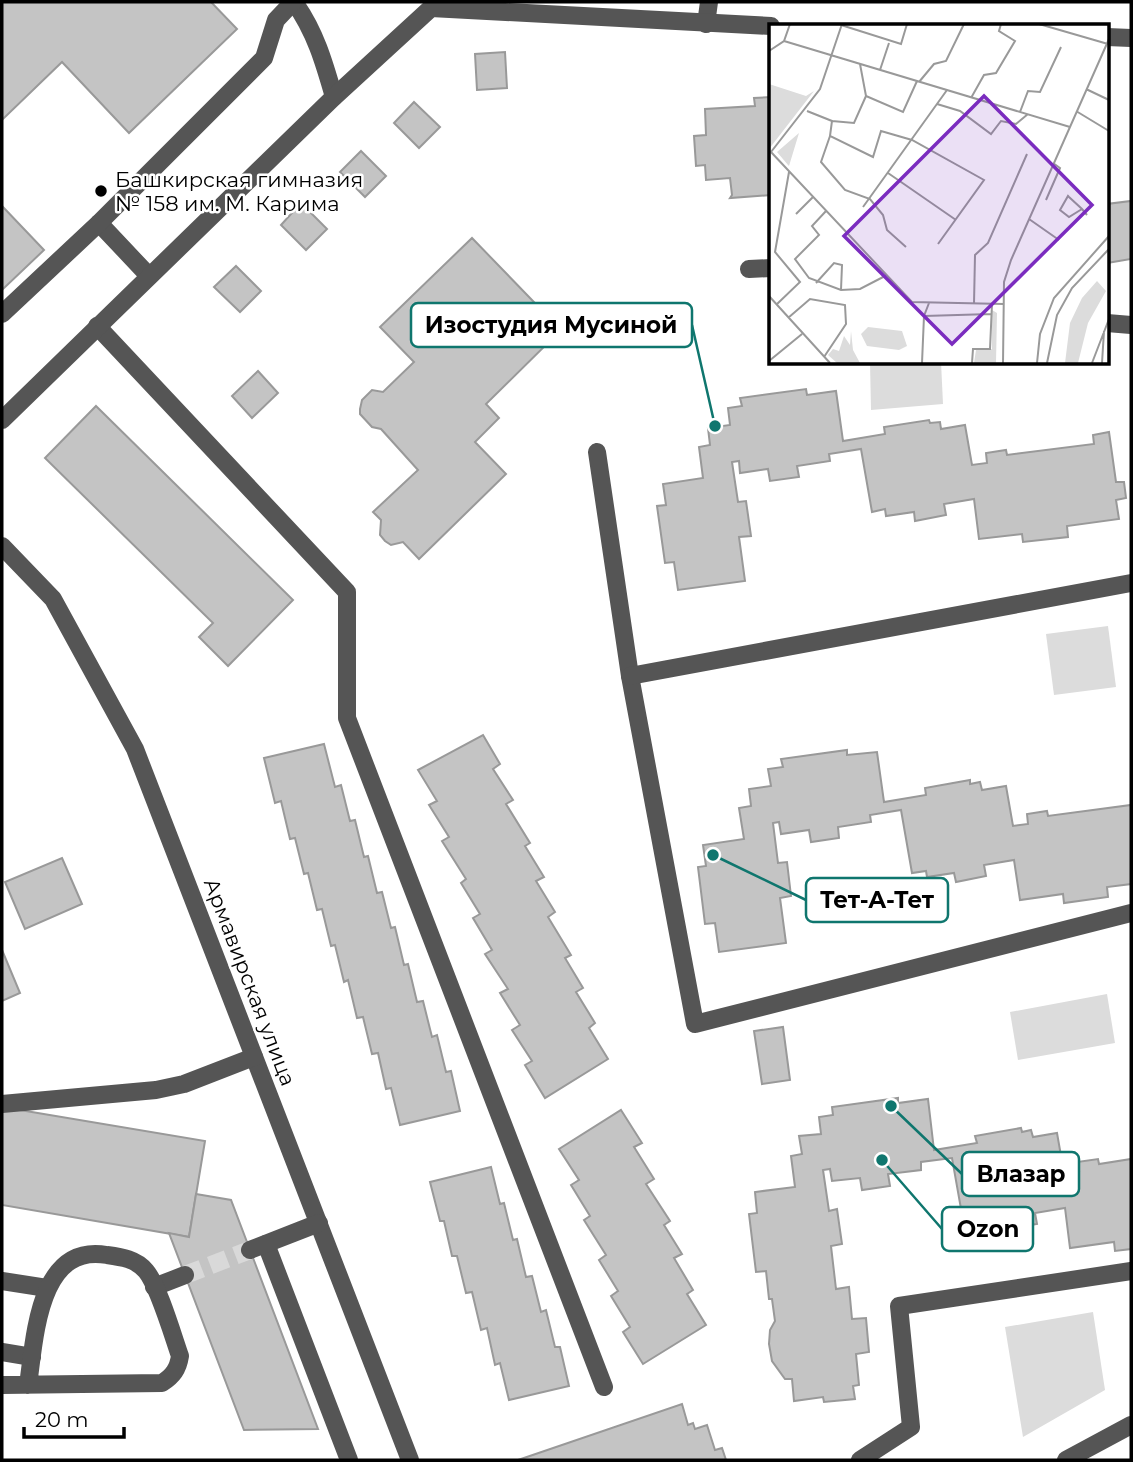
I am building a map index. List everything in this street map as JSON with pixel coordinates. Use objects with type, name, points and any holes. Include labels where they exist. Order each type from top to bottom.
[{"type":"street","points":[[2,314],[99,223],[264,58],[276,20],[294,2],[308,21],[317,41],[334,97]]},
{"type":"street","points":[[706,24],[709,2]]},
{"type":"street","points":[[2,418],[334,97],[431,8],[769,26]]},
{"type":"street","points":[[1108,37],[1131,38]]},
{"type":"street","points":[[99,223],[149,276]]},
{"type":"street","points":[[749,269],[769,268]]},
{"type":"street","points":[[1108,323],[1131,326]]},
{"type":"street","points":[[97,326],[347,592],[346,718],[604,1387]]},
{"type":"street","points":[[597,452],[630,676],[695,1024],[1131,913]]},
{"type":"street","name":"Армавирская улица","points":[[2,546],[53,599],[135,749],[410,1460]]},
{"type":"street","points":[[630,676],[1131,583]]},
{"type":"street","points":[[2,1104],[156,1090],[184,1084],[254,1057]]},
{"type":"street","points":[[318,1223],[258,1247],[349,1460]]},
{"type":"street","points":[[2,1385],[28,1385],[162,1383],[170,1378],[179,1366],[180,1356],[145,1270],[132,1260],[93,1252],[78,1256],[53,1278],[42,1299],[28,1385]]},
{"type":"street","points":[[860,1460],[911,1427],[899,1306],[1131,1271]]},
{"type":"street","points":[[154,1287],[185,1275]]},
{"type":"street","points":[[2,1281],[47,1288]]},
{"type":"street","points":[[2,1352],[32,1357]]},
{"type":"street","points":[[1066,1460],[1131,1425]]},
{"type":"shaded area","points":[[870,364],[941,364],[943,404],[871,410]]},
{"type":"shaded area","points":[[1108,626],[1116,687],[1054,695],[1046,634]]},
{"type":"shaded area","points":[[1107,994],[1115,1043],[1018,1060],[1010,1012]]},
{"type":"shaded area","points":[[1093,1312],[1105,1390],[1023,1437],[1005,1327]]},
{"type":"building","points":[[2,2],[211,2],[237,29],[129,133],[62,62],[2,120]]},
{"type":"building","points":[[505,52],[507,88],[477,90],[475,54]]},
{"type":"building","points":[[769,97],[769,195],[730,198],[730,178],[706,180],[705,165],[696,166],[694,136],[706,135],[705,109],[755,106],[754,98]]},
{"type":"building","points":[[414,102],[440,127],[419,148],[394,123]]},
{"type":"building","points":[[361,151],[386,176],[365,197],[340,172]]},
{"type":"building","points":[[1131,201],[1131,259],[1108,263],[1108,204]]},
{"type":"building","points":[[301,203],[327,229],[306,250],[281,225]]},
{"type":"building","points":[[2,208],[44,250],[2,290]]},
{"type":"building","points":[[472,238],[561,330],[486,404],[499,418],[475,442],[506,474],[419,559],[403,542],[391,545],[385,541],[380,535],[381,520],[373,512],[418,470],[381,429],[372,427],[360,414],[360,409],[362,400],[372,390],[383,392],[414,362],[380,327]]},
{"type":"building","points":[[236,266],[261,291],[240,312],[214,287]]},
{"type":"building","points":[[258,371],[278,393],[252,418],[232,396]]},
{"type":"building","points":[[806,389],[807,395],[836,391],[843,441],[885,434],[884,427],[929,420],[930,423],[940,422],[941,429],[965,425],[972,465],[987,463],[986,453],[1006,450],[1007,455],[1094,444],[1093,435],[1109,432],[1116,482],[1124,482],[1126,498],[1116,500],[1119,519],[1067,526],[1068,537],[1023,542],[1022,534],[979,539],[974,499],[944,504],[946,515],[915,521],[914,512],[886,516],[885,509],[872,512],[861,449],[829,454],[830,461],[797,466],[799,477],[770,481],[768,469],[740,473],[739,461],[732,462],[738,502],[746,501],[751,536],[739,537],[745,581],[678,590],[674,562],[665,563],[657,506],[666,505],[663,484],[703,478],[699,447],[710,445],[708,428],[730,425],[728,408],[742,406],[740,398]]},
{"type":"building","points":[[96,406],[293,600],[228,666],[199,637],[213,623],[45,458]]},
{"type":"building","points":[[483,735],[500,764],[493,769],[513,800],[506,804],[530,843],[525,846],[544,877],[536,881],[555,912],[548,917],[571,955],[565,958],[583,988],[576,992],[595,1023],[589,1028],[608,1059],[545,1098],[525,1065],[532,1061],[512,1030],[520,1025],[500,993],[508,989],[485,954],[492,950],[473,918],[480,914],[461,883],[466,879],[442,841],[449,837],[429,805],[437,801],[418,770]]},
{"type":"building","points":[[324,744],[335,787],[341,785],[350,821],[355,820],[364,857],[368,856],[377,893],[382,892],[391,928],[395,927],[417,1002],[423,1001],[432,1037],[437,1035],[446,1072],[451,1071],[460,1111],[400,1125],[391,1088],[386,1089],[378,1053],[372,1054],[363,1017],[357,1018],[348,980],[344,982],[322,909],[317,910],[308,873],[304,874],[295,838],[290,839],[281,801],[275,803],[264,758]]},
{"type":"building","points":[[847,750],[847,755],[877,752],[884,802],[926,795],[925,788],[970,780],[970,784],[980,782],[982,790],[1006,786],[1013,826],[1028,824],[1027,814],[1047,811],[1048,816],[1131,805],[1131,884],[1107,887],[1108,897],[1064,903],[1063,894],[1020,900],[1014,860],[984,865],[986,876],[956,882],[954,873],[927,877],[926,871],[912,873],[901,810],[870,815],[871,822],[838,827],[839,838],[811,842],[809,830],[781,834],[779,822],[773,823],[778,863],[787,862],[791,896],[780,898],[786,943],[719,952],[715,923],[705,924],[698,867],[706,866],[703,845],[744,839],[739,808],[751,806],[749,789],[771,786],[768,769],[783,767],[781,759]]},
{"type":"building","points":[[62,858],[82,904],[25,929],[5,882]]},
{"type":"building","points":[[2,950],[20,993],[2,1001]]},
{"type":"building","points":[[783,1027],[790,1080],[762,1084],[754,1031]]},
{"type":"building","points":[[898,1098],[898,1103],[928,1099],[934,1150],[977,1143],[975,1136],[1021,1128],[1022,1132],[1031,1130],[1033,1137],[1057,1133],[1064,1173],[1079,1171],[1077,1162],[1098,1159],[1099,1164],[1131,1159],[1131,1249],[1115,1251],[1114,1242],[1070,1248],[1065,1208],[1035,1213],[1037,1224],[1007,1229],[1005,1220],[978,1225],[977,1218],[963,1220],[952,1158],[921,1162],[921,1170],[888,1174],[890,1186],[862,1190],[860,1178],[832,1181],[830,1169],[823,1170],[829,1211],[837,1209],[842,1244],[831,1246],[836,1289],[849,1287],[852,1319],[866,1318],[869,1352],[856,1354],[859,1385],[853,1386],[855,1399],[824,1402],[823,1397],[794,1401],[792,1379],[785,1379],[772,1361],[770,1330],[775,1321],[772,1299],[769,1299],[766,1271],[756,1272],[749,1214],[757,1213],[755,1192],[795,1187],[791,1156],[802,1154],[799,1136],[821,1134],[819,1117],[833,1115],[832,1107]]},
{"type":"building","points":[[2,1107],[205,1141],[189,1237],[2,1205]]},
{"type":"building","points":[[621,1110],[642,1143],[634,1147],[654,1179],[646,1184],[670,1221],[664,1225],[682,1254],[674,1258],[693,1290],[687,1294],[706,1325],[643,1364],[623,1332],[630,1327],[611,1296],[618,1291],[599,1260],[606,1255],[584,1220],[590,1216],[571,1185],[579,1180],[559,1149]]},
{"type":"building","points":[[491,1167],[513,1240],[517,1239],[526,1277],[532,1276],[541,1312],[546,1310],[555,1347],[560,1347],[569,1386],[509,1400],[500,1363],[495,1365],[487,1328],[481,1330],[472,1292],[466,1293],[457,1256],[452,1256],[444,1221],[440,1221],[430,1182]]},
{"type":"building","points":[[196,1194],[231,1200],[318,1429],[244,1430],[169,1233],[189,1237]]},
{"type":"building","points":[[682,1404],[688,1425],[693,1423],[695,1429],[707,1425],[715,1450],[722,1448],[726,1460],[518,1460]]},
{"type":"tunnel","points":[[185,1275],[250,1250]]},
{"type":"place","name":"Башкирская гимназия № 158 им. М. Карима","points":[[101,191]]},
{"type":"place","name":"Изостудия Мусиной","points":[[715,426]]},
{"type":"place","name":"Тет-А-Тет","points":[[713,855]]},
{"type":"place","name":"Влазар","points":[[891,1106]]},
{"type":"place","name":"Ozon","points":[[882,1160]]}]
